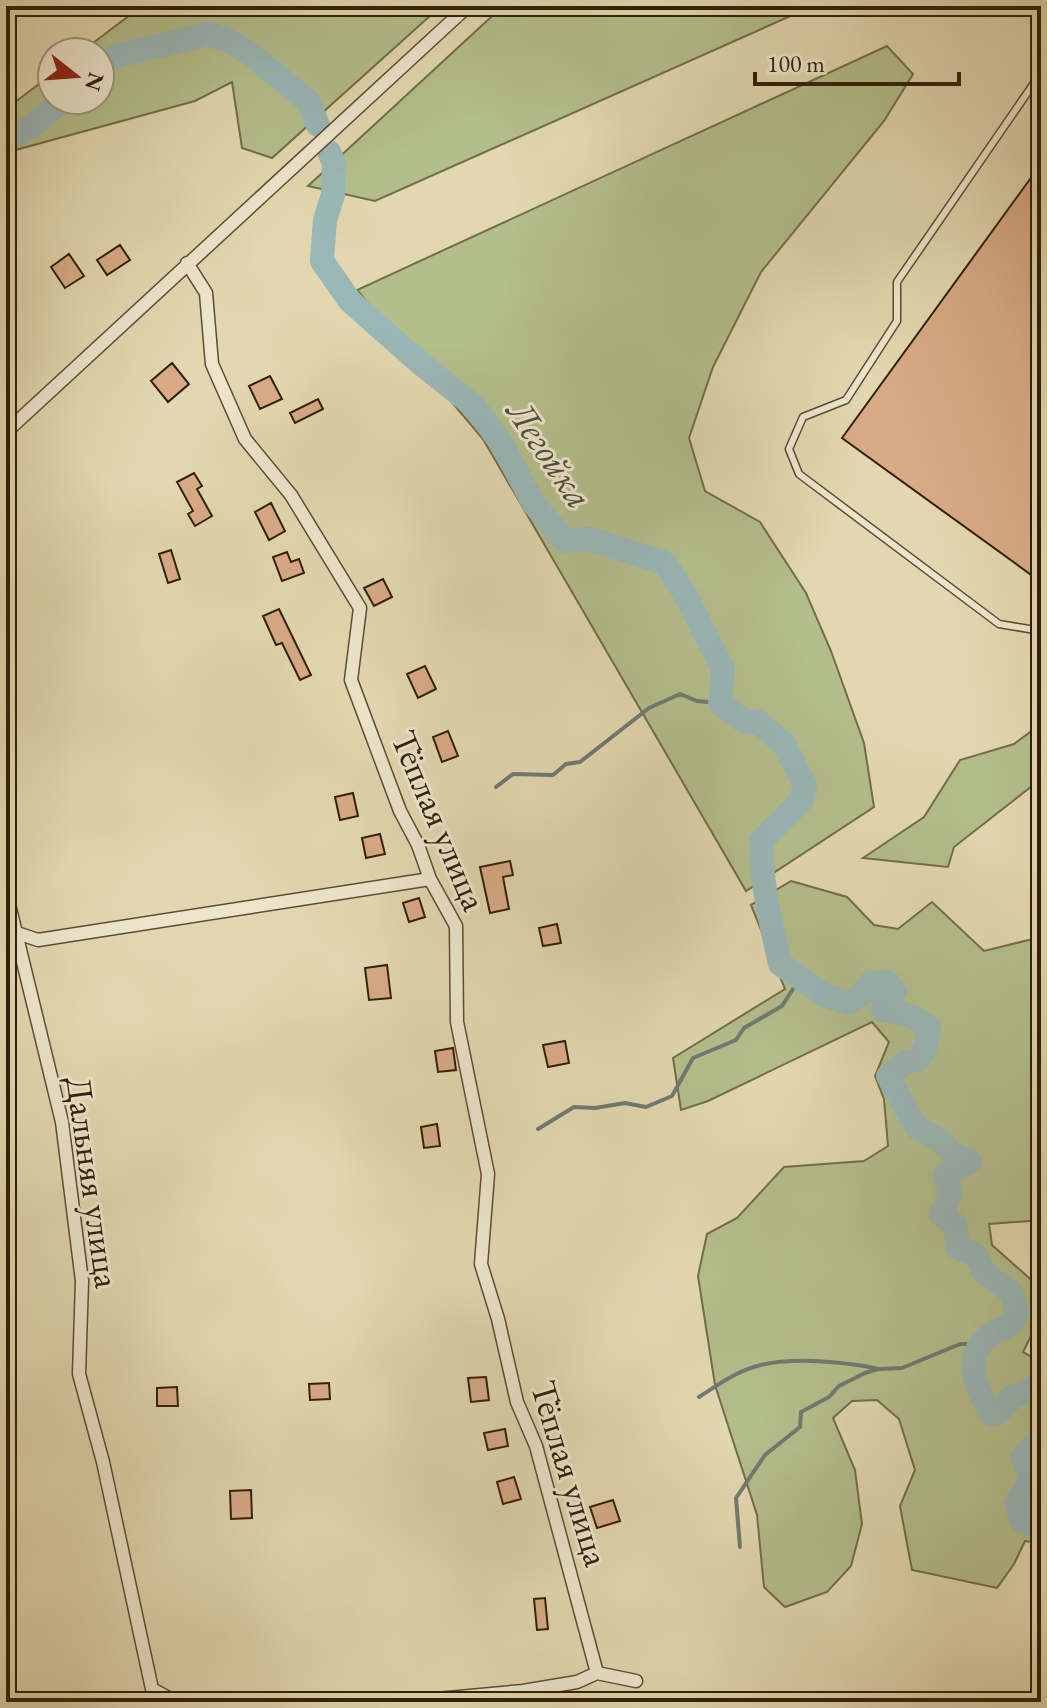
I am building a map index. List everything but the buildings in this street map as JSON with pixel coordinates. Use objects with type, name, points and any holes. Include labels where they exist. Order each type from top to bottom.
[{"type":"street","points":[[6,432],[468,6]]},
{"type":"street","name":"Тёплая улица","points":[[187,263],[206,293],[212,364],[245,439],[291,495],[360,608],[351,680],[400,811],[418,845],[430,879],[456,926],[457,1022],[488,1174],[481,1264],[517,1402],[536,1446],[597,1673]]},
{"type":"street","points":[[17,933],[38,940],[430,879]]},
{"type":"street","name":"Дальняя улица","points":[[6,892],[62,1122],[82,1281],[79,1374],[103,1462],[152,1689],[176,1702]]},
{"type":"street","points":[[343,1702],[426,1700],[523,1691],[577,1682],[597,1673],[636,1681]]},
{"type":"lane","points":[[1041,73],[897,282],[897,321],[846,400],[803,417],[789,449],[799,474],[999,624],[1041,631]]},
{"type":"green space","points":[[142,6],[441,6],[272,158],[242,148],[232,82],[195,101],[12,151],[6,158],[6,109],[36,86],[36,116],[116,116],[116,36],[102,36]]},
{"type":"green space","points":[[503,6],[813,6],[375,201],[308,186]]},
{"type":"green space","points":[[887,46],[913,74],[884,121],[761,272],[713,367],[689,438],[705,491],[760,522],[806,593],[831,651],[864,743],[874,807],[746,891],[483,439],[357,290]]},
{"type":"green space","points":[[1041,724],[1041,779],[954,847],[948,867],[863,858],[924,817],[960,760],[1014,744]]},
{"type":"green space","points":[[791,881],[847,897],[874,925],[898,929],[932,902],[984,951],[1041,937],[1041,1220],[989,1224],[992,1245],[1037,1285],[1036,1326],[1023,1352],[1041,1362],[1041,1543],[1025,1541],[997,1588],[912,1570],[900,1506],[915,1470],[899,1419],[877,1400],[852,1401],[833,1418],[855,1470],[862,1524],[851,1566],[827,1592],[785,1607],[764,1587],[757,1515],[715,1385],[698,1276],[707,1234],[737,1218],[784,1167],[864,1161],[888,1146],[884,1099],[875,1076],[889,1042],[872,1022],[708,1101],[681,1110],[673,1058],[785,989],[751,905]]},
{"type":"waterway","name":"Легойка","points":[[116,56],[209,34],[230,41],[308,101],[318,125]]},
{"type":"waterway","name":"Легойка","points":[[6,139],[31,127],[44,116]]},
{"type":"waterway","name":"Легойка","points":[[329,152],[334,163],[333,195],[325,220],[322,261],[350,301],[475,407],[503,446],[533,503],[565,541],[589,539],[665,563],[685,594],[723,669],[720,703],[745,722],[757,721],[784,744],[805,785],[801,801],[761,841],[765,888],[780,964],[824,995],[848,1003],[860,996],[871,983],[887,982],[895,992],[884,1001],[883,1010],[907,1015],[929,1027],[925,1048],[918,1060],[905,1062],[888,1076],[917,1128],[939,1139],[953,1154],[970,1161],[944,1176],[951,1192],[941,1215],[955,1225],[958,1248],[975,1254],[984,1272],[1012,1293],[1017,1312],[1010,1325],[994,1333],[976,1352],[974,1374],[991,1414],[998,1413],[1013,1396],[1033,1387],[1041,1388]]},
{"type":"waterway","points":[[496,787],[513,774],[553,775],[566,764],[580,762],[649,708],[680,694],[697,701],[720,703]]},
{"type":"waterway","points":[[538,1129],[574,1107],[595,1108],[625,1103],[646,1107],[672,1096],[693,1058],[736,1040],[744,1028],[782,1006],[800,978]]},
{"type":"waterway","points":[[740,1547],[736,1498],[765,1455],[800,1427],[801,1412],[829,1397],[839,1386],[865,1373],[902,1368],[960,1344],[967,1344],[975,1355]]},
{"type":"waterway","points":[[699,1397],[728,1378],[761,1365],[818,1361],[875,1368]]},
{"type":"waterway","name":"Легойка","points":[[1041,1438],[1023,1457],[1031,1480],[1016,1503],[1022,1521],[1041,1527]]}]
